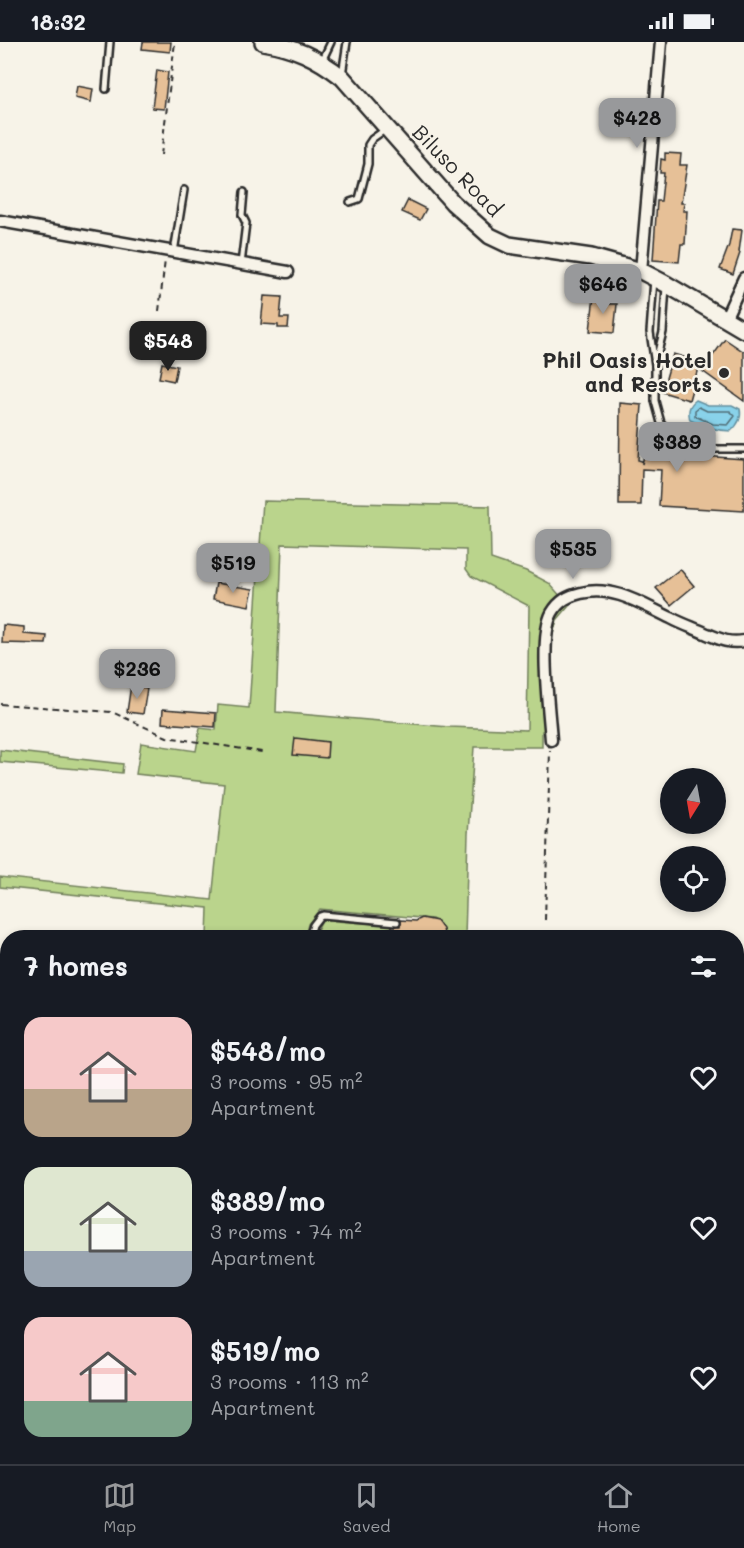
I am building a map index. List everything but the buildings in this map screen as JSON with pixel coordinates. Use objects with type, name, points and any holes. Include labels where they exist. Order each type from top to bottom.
[{"type":"street","name":"Biluso Road","points":[[263,42],[295,49],[322,61],[342,76],[453,203],[490,236],[509,245],[591,257],[654,277],[744,330]]},
{"type":"street","points":[[654,277],[661,42]]},
{"type":"street","points":[[0,221],[288,272]]},
{"type":"street","points":[[725,319],[744,278]]},
{"type":"street","points":[[550,740],[546,647],[548,623],[559,603],[568,596],[586,592],[607,592],[636,600],[670,618],[727,642],[744,641]]},
{"type":"lane","points":[[106,89],[110,42]]},
{"type":"lane","points":[[322,61],[331,42]]},
{"type":"lane","points":[[342,76],[347,42]]},
{"type":"lane","points":[[350,202],[359,199],[364,184],[368,164],[368,145],[372,139],[387,128]]},
{"type":"lane","points":[[169,251],[184,190]]},
{"type":"lane","points":[[241,264],[246,223],[242,215],[244,192]]},
{"type":"lane","points":[[654,277],[663,332],[655,364]]},
{"type":"lane","points":[[654,277],[650,332],[655,364],[655,400],[661,423],[682,442],[704,449],[744,449]]},
{"type":"lane","points":[[311,930],[313,925],[323,915],[397,922]]},
{"type":"path","points":[[161,155],[175,42]]},
{"type":"path","points":[[159,311],[165,258],[169,251]]},
{"type":"path","points":[[0,704],[112,712],[167,737],[262,752]]},
{"type":"path","points":[[545,920],[550,740]]},
{"type":"green space","points":[[263,501],[490,506],[491,559],[526,571],[549,583],[569,606],[557,620],[550,645],[555,730],[542,731],[542,747],[474,747],[468,834],[465,930],[442,930],[440,924],[432,919],[320,909],[308,924],[307,930],[207,930],[208,908],[0,887],[0,877],[212,900],[224,784],[136,774],[141,743],[196,751],[200,728],[216,730],[218,705],[249,708]],"holes":[[[282,544],[466,550],[466,569],[471,576],[529,606],[527,730],[449,727],[276,712]]]},
{"type":"green space","points":[[0,750],[123,764],[122,773],[0,762]]},
{"type":"green space","points":[[322,920],[392,925],[392,930],[317,930]]},
{"type":"water","points":[[696,400],[708,405],[732,405],[740,409],[739,421],[731,431],[700,425],[690,420],[689,414],[691,405]]},
{"type":"place","name":"Phil Oasis Hotel and Resorts","points":[[724,373]]}]
